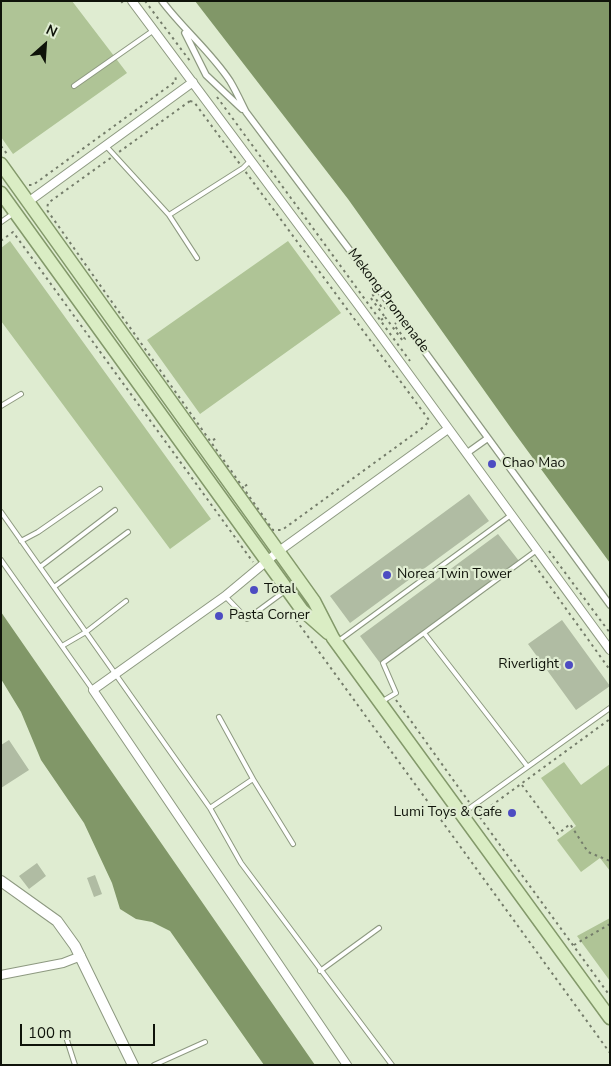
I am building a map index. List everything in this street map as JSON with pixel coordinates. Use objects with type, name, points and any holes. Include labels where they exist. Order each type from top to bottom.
[{"type":"main road","points":[[7,163],[28,202],[279,551],[314,601],[335,640],[381,703],[467,810],[610,1018]]},
{"type":"main road","points":[[1,193],[262,565],[287,590],[302,610],[335,640]]},
{"type":"street","points":[[132,1],[467,453],[610,650]]},
{"type":"street","name":"Mekong Promenade","points":[[162,1],[182,27],[209,53],[231,82],[246,112],[402,319],[610,604]]},
{"type":"street","points":[[182,27],[206,75],[246,112]]},
{"type":"street","points":[[28,202],[193,82]]},
{"type":"street","points":[[347,1065],[93,690],[225,596],[279,551],[448,429]]},
{"type":"street","points":[[467,453],[488,438]]},
{"type":"street","points":[[1,881],[57,922],[81,956],[133,1065]]},
{"type":"street","points":[[1,975],[47,967],[81,956]]},
{"type":"lane","points":[[74,86],[154,30]]},
{"type":"lane","points":[[106,146],[169,215],[197,258]]},
{"type":"lane","points":[[169,215],[243,168],[251,160]]},
{"type":"lane","points":[[2,221],[15,212]]},
{"type":"lane","points":[[1,406],[21,394]]},
{"type":"lane","points":[[21,540],[38,532],[100,489]]},
{"type":"lane","points":[[40,567],[115,510]]},
{"type":"lane","points":[[1,512],[116,672],[210,808],[241,863],[392,1065]]},
{"type":"lane","points":[[335,640],[511,515]]},
{"type":"lane","points":[[54,587],[128,532]]},
{"type":"lane","points":[[381,703],[396,693],[396,689],[383,663],[537,550]]},
{"type":"lane","points":[[1,560],[93,690]]},
{"type":"lane","points":[[225,596],[247,619],[287,590]]},
{"type":"lane","points":[[62,646],[86,632],[126,601]]},
{"type":"lane","points":[[424,633],[527,766]]},
{"type":"lane","points":[[467,810],[610,708]]},
{"type":"lane","points":[[219,718],[253,779],[293,844]]},
{"type":"lane","points":[[210,808],[253,779]]},
{"type":"lane","points":[[320,970],[378,928]]},
{"type":"lane","points":[[66,1037],[75,1065]]},
{"type":"lane","points":[[154,1065],[206,1042]]},
{"type":"path","points":[[121,1],[126,8]]},
{"type":"path","points":[[29,185],[33,185],[176,81],[176,75],[170,67]]},
{"type":"path","points":[[190,101],[194,102],[429,420],[426,426],[282,530],[273,530],[46,210],[48,203],[115,156],[190,101]]},
{"type":"path","points":[[1,146],[7,163]]},
{"type":"path","points":[[1,238],[2,240],[13,232],[262,565]]},
{"type":"path","points":[[390,304],[383,309],[373,295],[370,297],[403,341],[405,339],[394,325],[402,319]]},
{"type":"path","points":[[381,320],[385,317]]},
{"type":"path","points":[[211,442],[217,438]]},
{"type":"path","points":[[243,487],[250,482]]},
{"type":"path","points":[[528,557],[610,670]]},
{"type":"path","points":[[296,620],[610,1053]]},
{"type":"path","points":[[393,695],[467,810],[476,811],[488,808],[610,719]]},
{"type":"path","points":[[521,784],[558,834],[570,824],[588,852],[610,860]]},
{"type":"path","points":[[476,811],[610,996]]},
{"type":"path","points":[[574,945],[610,924]]},
{"type":"shaded area","points":[[1,1],[72,1],[127,73],[13,154],[1,137]]},
{"type":"shaded area","points":[[195,1],[610,1],[610,563],[513,431],[348,199]]},
{"type":"shaded area","points":[[10,241],[211,519],[170,549],[1,321],[1,248]]},
{"type":"shaded area","points":[[288,241],[341,313],[200,414],[147,340]]},
{"type":"shaded area","points":[[1,612],[315,1065],[264,1065],[170,931],[152,922],[136,919],[120,909],[112,883],[84,823],[41,760],[21,712],[1,679]]},
{"type":"shaded area","points":[[564,762],[581,785],[610,764],[610,871],[600,858],[581,872],[557,840],[576,826],[541,778]]},
{"type":"shaded area","points":[[610,918],[610,981],[577,936]]},
{"type":"building","name":"Norea Twin Tower","points":[[469,494],[489,521],[350,623],[330,596]]},
{"type":"building","points":[[498,534],[519,561],[380,663],[360,636]]},
{"type":"building","name":"Riverlight","points":[[562,620],[610,686],[576,710],[528,644]]},
{"type":"building","points":[[9,740],[29,770],[1,788],[1,745]]},
{"type":"building","points":[[37,863],[46,876],[29,889],[19,876]]},
{"type":"building","points":[[95,875],[102,894],[94,897],[87,878]]},
{"type":"place","name":"Chao Mao","points":[[492,464]]},
{"type":"place","name":"Norea Twin Tower","points":[[387,575]]},
{"type":"place","name":"Total","points":[[254,590]]},
{"type":"place","name":"Pasta Corner","points":[[219,616]]},
{"type":"place","name":"Riverlight","points":[[569,665]]},
{"type":"place","name":"Lumi Toys & Cafe","points":[[512,813]]}]
